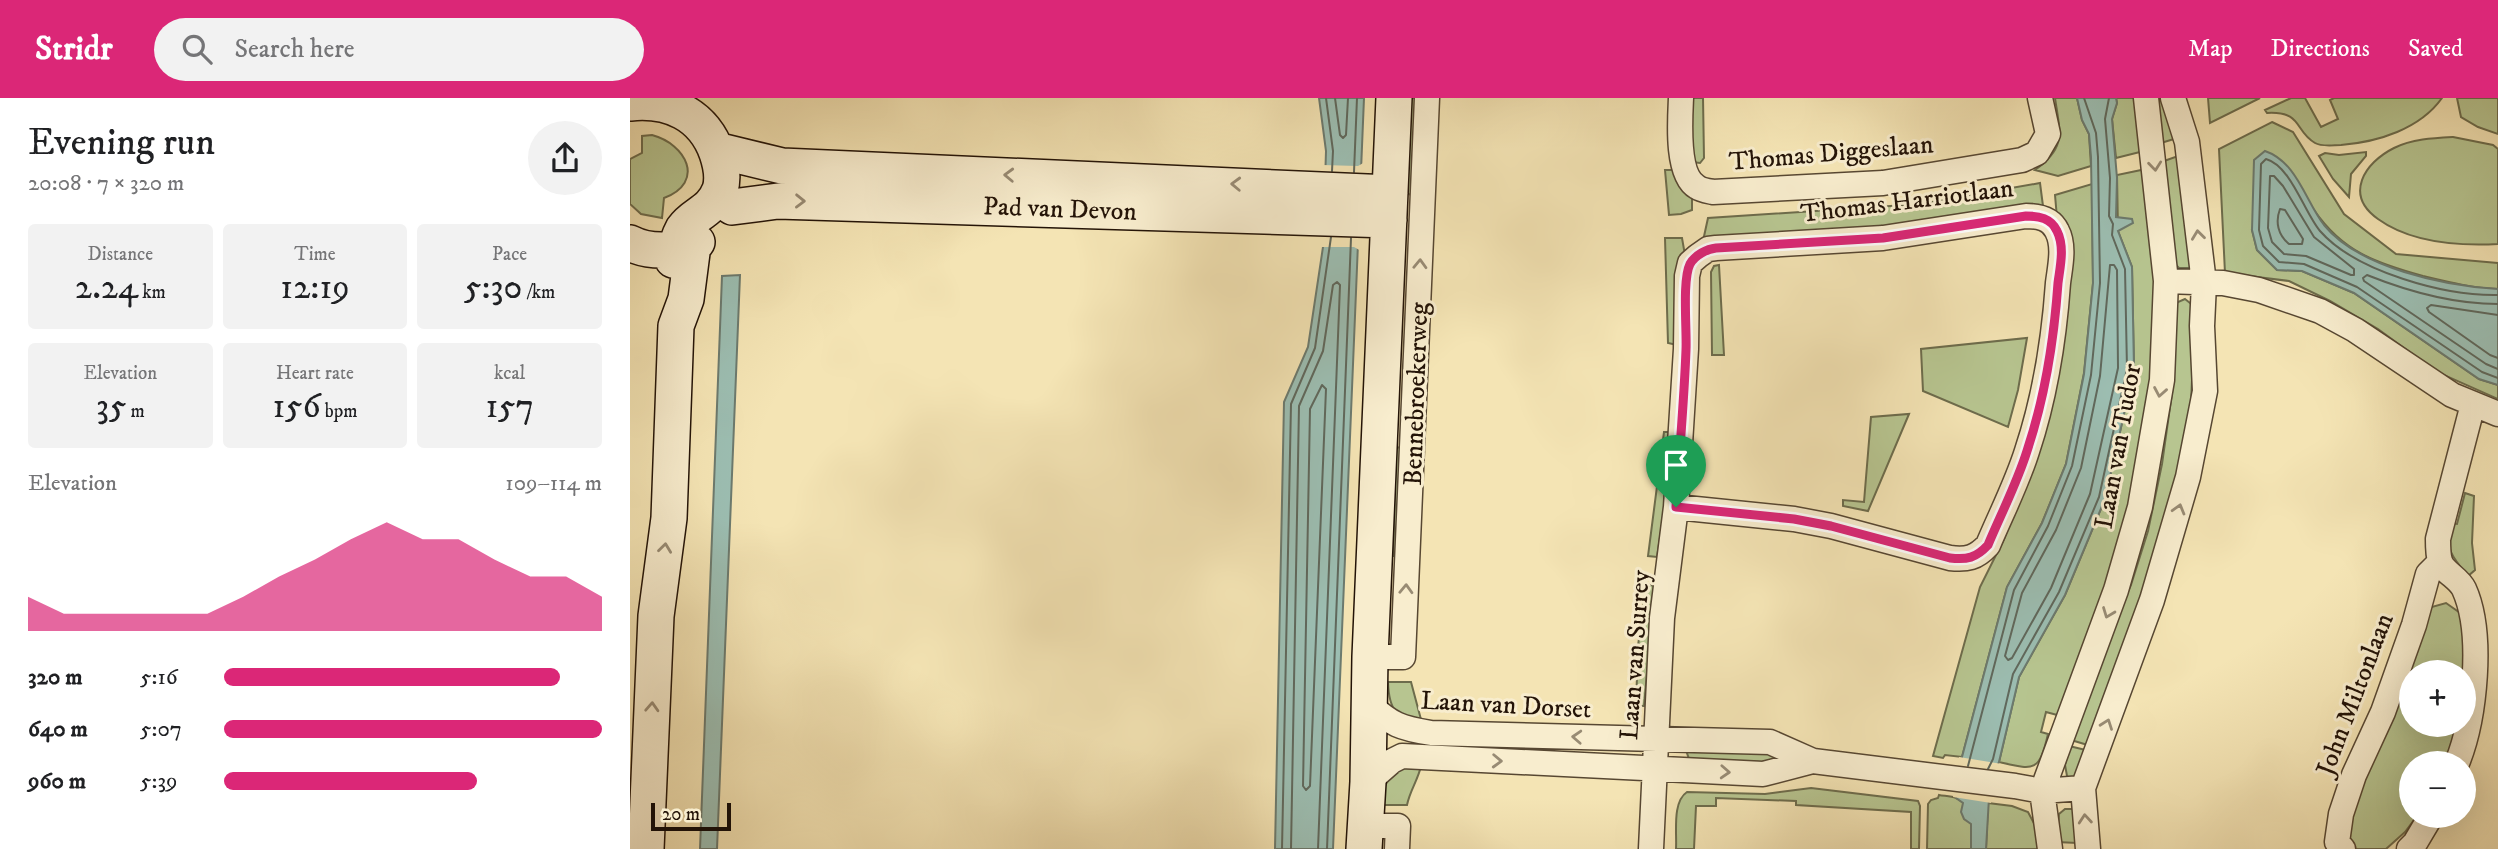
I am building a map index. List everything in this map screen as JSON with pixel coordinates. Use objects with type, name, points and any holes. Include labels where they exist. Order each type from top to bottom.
[{"type":"street","name":"Bennebroekerweg","points":[[1394,98],[1380,206],[1368,782],[1364,838],[1398,826],[1397,849]]},
{"type":"street","name":"Bennebroekerweg","points":[[1370,657],[1404,657],[1427,98]]},
{"type":"street","name":"Thomas Diggeslaan","points":[[1681,98],[1682,164],[1688,178],[1696,187],[1713,192],[1883,183],[2022,160],[2037,153],[2048,134],[2040,98]]},
{"type":"street","name":"Laan van Tudor","points":[[2050,849],[2042,791],[2116,590],[2140,507],[2162,380],[2166,281],[2146,98]]},
{"type":"street","points":[[2088,849],[2083,788],[2152,600],[2188,477],[2205,391],[2202,326],[2204,284],[2187,142],[2173,98]]},
{"type":"street","points":[[630,101],[696,103],[725,124],[727,153],[741,182],[740,191],[732,207],[715,229],[684,247],[654,249],[630,243]]},
{"type":"street","name":"Pad van Devon","points":[[727,153],[782,166],[1380,206]]},
{"type":"street","points":[[646,849],[656,616],[668,518],[676,326],[686,299],[684,229],[704,213],[719,192],[727,153]]},
{"type":"street","name":"Pad van Devon","points":[[732,207],[790,201],[1304,201]]},
{"type":"street","name":"Thomas Harriotlaan","points":[[1676,507],[1794,519],[1831,526],[1950,558],[1969,559],[1978,556],[1988,545],[2030,442],[2054,334],[2061,245],[2057,230],[2051,222],[2038,216],[1883,238],[1716,248],[1708,249],[1698,256]]},
{"type":"street","name":"Laan van Surrey","points":[[1651,849],[1662,618],[1676,507],[1686,349],[1687,276],[1690,263],[1698,256]]},
{"type":"street","points":[[2166,281],[2223,283],[2259,290],[2320,311],[2355,330],[2452,395],[2498,414]]},
{"type":"street","name":"John Miltonlaan","points":[[2343,849],[2337,842],[2339,828],[2354,775],[2383,712],[2414,625],[2428,574],[2440,562],[2438,539],[2473,404]]},
{"type":"street","points":[[2440,562],[2464,587],[2474,631],[2474,698],[2462,751]]},
{"type":"street","name":"Laan van Dorset","points":[[1369,704],[1386,719],[1404,729],[1431,733],[1770,742],[1813,761],[2042,791]]},
{"type":"street","name":"Laan van Dorset","points":[[1368,782],[1402,755],[1763,774],[1813,761]]},
{"type":"street","points":[[2042,791],[2083,788]]},
{"type":"street","points":[[2409,849],[2424,828]]},
{"type":"green space","points":[[1410,98],[1419,98],[1415,198],[1406,192]]},
{"type":"green space","points":[[1692,98],[1703,98],[1704,158],[1700,163],[1692,162]]},
{"type":"green space","points":[[2055,98],[2077,98],[2082,120],[2089,134],[2091,166],[2058,176],[2035,170],[2057,146],[2059,130]]},
{"type":"green space","points":[[2116,98],[2136,98],[2144,151],[2116,158],[2112,119]]},
{"type":"green space","points":[[2154,98],[2163,98],[2174,139],[2161,143]]},
{"type":"green space","points":[[2208,98],[2260,98],[2210,123]]},
{"type":"green space","points":[[2291,98],[2305,98],[2321,127],[2338,119],[2330,100],[2334,98],[2442,98],[2422,118],[2397,132],[2369,141],[2328,146],[2308,138],[2287,115],[2267,113],[2265,110]]},
{"type":"green space","points":[[2457,98],[2498,98],[2498,134],[2461,117]]},
{"type":"green space","points":[[2272,122],[2293,132],[2344,214],[2396,254],[2498,263],[2498,289],[2469,286],[2406,271],[2362,254],[2337,236],[2314,210],[2252,230],[2257,250],[2277,270],[2302,271],[2354,293],[2479,379],[2498,385],[2498,399],[2437,372],[2378,329],[2289,281],[2225,273],[2219,149]]},
{"type":"green space","points":[[652,135],[674,146],[682,155],[688,173],[685,183],[664,198],[662,218],[641,214],[630,204],[630,159],[642,153],[642,136]]},
{"type":"green space","points":[[2453,137],[2493,145],[2498,149],[2498,244],[2452,243],[2420,238],[2378,219],[2362,200],[2362,180],[2383,154],[2408,143]]},
{"type":"green space","points":[[2366,152],[2366,156],[2351,174],[2349,197],[2333,179],[2319,156],[2325,153],[2339,155]]},
{"type":"green space","points":[[2178,156],[2195,262],[2189,268],[2179,268],[2173,262],[2164,161]]},
{"type":"green space","points":[[2146,169],[2159,264],[2157,373],[2112,584],[2061,716],[2046,712],[2041,732],[2048,734],[2038,762],[2028,767],[1999,762],[2019,677],[2065,595],[2105,499],[2134,369],[2132,267],[2118,231],[2117,175]]},
{"type":"green space","points":[[1665,170],[1673,170],[1692,195],[1692,210],[1669,215]]},
{"type":"green space","points":[[2040,183],[2043,206],[1872,228],[1703,241],[1708,218],[1920,204]]},
{"type":"green space","points":[[2092,184],[2093,283],[2084,373],[2066,464],[2042,523],[2007,587],[1962,757],[1933,756],[1980,587],[2004,539],[2036,454],[2057,218],[2055,195]]},
{"type":"green space","points":[[1665,238],[1682,238],[1685,255],[1677,345],[1668,343]]},
{"type":"green space","points":[[1719,265],[1724,355],[1712,355],[1711,272],[1714,266]]},
{"type":"green space","points":[[2185,299],[2195,307],[2190,428],[2171,521],[2091,746],[2071,740],[2101,653],[2131,585],[2148,531],[2162,464],[2173,386],[2174,308],[2178,302]]},
{"type":"green space","points":[[2027,338],[2008,427],[1923,391],[1921,349]]},
{"type":"green space","points":[[1909,414],[1868,511],[1843,506],[1843,500],[1864,502],[1871,417]]},
{"type":"green space","points":[[1664,432],[1673,432],[1657,557],[1648,556]]},
{"type":"green space","points":[[1405,446],[1401,556],[1393,556],[1396,448]]},
{"type":"green space","points":[[2465,493],[2474,496],[2472,543],[2475,570],[2468,576],[2454,558],[2448,540],[2449,523],[2457,524]]},
{"type":"green space","points":[[1646,584],[1655,586],[1644,706],[1636,706],[1638,646]]},
{"type":"green space","points":[[2446,603],[2463,615],[2464,660],[2408,660],[2428,608]]},
{"type":"green space","points":[[1388,682],[1411,682],[1423,727],[1396,712],[1390,701]]},
{"type":"green space","points":[[2399,683],[2399,737],[2454,737],[2449,751],[2399,751],[2399,828],[2408,828],[2386,849],[2356,849],[2348,841],[2357,792]]},
{"type":"green space","points":[[2069,746],[2090,751],[2086,769],[2072,779],[2067,776],[2065,765]]},
{"type":"green space","points":[[1694,747],[1759,749],[1788,763],[1689,759],[1687,753]]},
{"type":"green space","points":[[1406,766],[1421,766],[1407,805],[1379,805],[1387,782]]},
{"type":"green space","points":[[1811,788],[1918,801],[1919,849],[1911,849],[1911,812],[1796,805],[1796,801],[1716,798],[1716,806],[1696,806],[1694,849],[1676,849],[1677,810],[1687,792],[1765,794]]},
{"type":"green space","points":[[1939,795],[1956,798],[1966,807],[1971,820],[1971,849],[1927,849],[1928,804]]},
{"type":"green space","points":[[1988,803],[2012,806],[2028,812],[2039,833],[2040,849],[1986,849]]},
{"type":"green space","points":[[2065,809],[2072,809],[2078,814],[2077,843],[2057,842],[2059,814]]},
{"type":"water","points":[[1319,98],[1364,98],[1333,849],[1275,849],[1284,402],[1308,347],[1323,247],[1326,151]]},
{"type":"water","points":[[2077,98],[2116,98],[2112,119],[2117,178],[2116,217],[2132,219],[2133,223],[2118,231],[2132,267],[2134,369],[2105,499],[2065,595],[2019,677],[1999,762],[1990,781],[1986,849],[1971,849],[1971,824],[1964,819],[1961,812],[1963,803],[1956,798],[1962,757],[2007,587],[2042,523],[2066,464],[2084,374],[2093,283],[2091,157],[2089,134],[2082,120]]},
{"type":"water","points":[[2265,151],[2276,156],[2293,173],[2324,225],[2358,253],[2429,279],[2498,289],[2498,385],[2479,379],[2354,293],[2302,271],[2277,270],[2257,250],[2252,230],[2254,160]]},
{"type":"water","points":[[740,275],[717,849],[700,849],[722,276]]},
{"type":"pier","points":[[1365,162],[1361,251],[1354,247],[1320,247],[1322,165],[1358,166]]},
{"type":"pier","points":[[1959,757],[2002,764],[1993,782],[1991,803],[1953,797]]},
{"type":"route","points":[[2026,216],[2038,216],[2051,222],[2057,230],[2061,245],[2054,334],[2042,395],[2027,453],[1988,545],[1978,556],[1969,559],[1950,558],[1831,526],[1794,519],[1676,507],[1686,349],[1687,276],[1690,263],[1698,256],[1708,249],[1716,248],[1883,238],[2026,216]]}]
